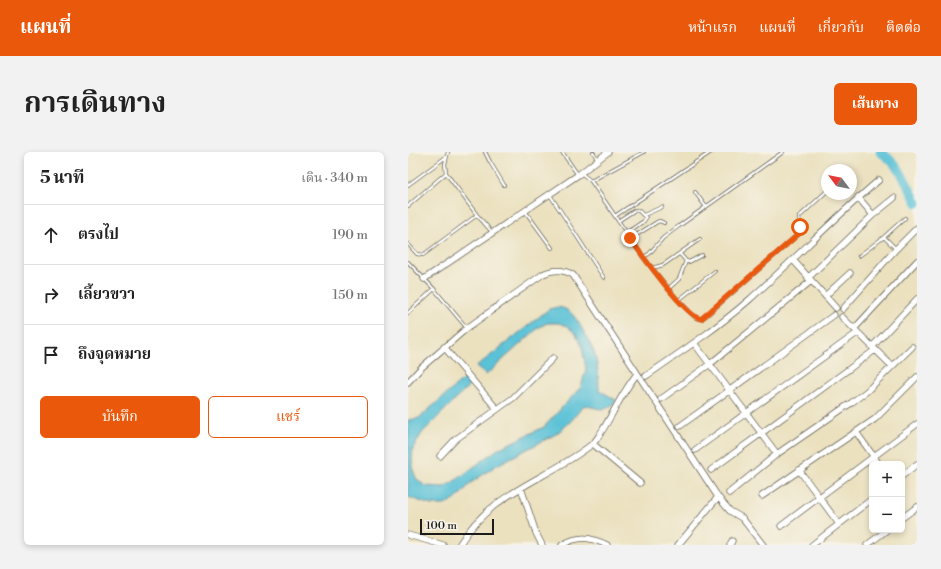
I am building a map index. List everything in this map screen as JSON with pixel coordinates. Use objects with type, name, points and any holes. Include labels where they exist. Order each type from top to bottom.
[{"type":"street","points":[[424,279],[492,232],[550,195],[608,152]]},
{"type":"street","points":[[646,376],[694,343],[748,301],[878,180]]},
{"type":"street","points":[[858,197],[873,215]]},
{"type":"street","points":[[661,399],[710,364],[810,280],[873,215],[894,198]]},
{"type":"street","points":[[842,317],[844,314],[843,309],[896,249],[917,228]]},
{"type":"street","points":[[793,260],[836,308],[840,307],[843,309]]},
{"type":"street","points":[[695,450],[856,331],[917,261]]},
{"type":"street","points":[[408,382],[467,328],[543,274],[555,270],[566,271],[573,275],[718,497],[730,511],[742,518],[762,545]]},
{"type":"street","points":[[825,296],[850,272]]},
{"type":"street","points":[[711,470],[762,434],[874,349],[917,299]]},
{"type":"street","points":[[680,426],[834,315],[836,308]]},
{"type":"street","points":[[834,315],[837,317],[842,317],[892,366]]},
{"type":"street","points":[[694,343],[777,454]]},
{"type":"street","points":[[729,493],[777,454],[867,391],[912,347]]},
{"type":"street","points":[[444,348],[497,409]]},
{"type":"street","points":[[440,456],[456,439],[513,398],[553,358]]},
{"type":"street","points":[[459,545],[475,522],[498,502],[593,444],[637,374]]},
{"type":"street","points":[[762,496],[875,419],[917,377]]},
{"type":"street","points":[[781,526],[917,424]]},
{"type":"street","points":[[856,432],[877,461]]},
{"type":"street","points":[[593,444],[640,483]]},
{"type":"street","points":[[905,474],[917,464]]},
{"type":"street","points":[[799,470],[839,524]]},
{"type":"street","points":[[521,488],[536,533],[542,545]]},
{"type":"street","points":[[678,545],[718,497]]},
{"type":"street","points":[[812,545],[869,501]]},
{"type":"street","points":[[905,516],[915,508],[917,516]]},
{"type":"street","points":[[867,545],[883,533]]},
{"type":"street","points":[[408,535],[443,545]]},
{"type":"street","points":[[562,545],[570,540],[585,538],[595,539],[607,545]]},
{"type":"lane","points":[[448,152],[445,164],[446,173],[477,216],[492,232]]},
{"type":"lane","points":[[485,152],[504,185]]},
{"type":"lane","points":[[562,152],[580,174],[591,181],[643,257],[668,289],[696,318],[701,319],[801,232],[799,217],[821,197]]},
{"type":"lane","points":[[593,152],[598,160]]},
{"type":"lane","points":[[591,181],[644,152]]},
{"type":"lane","points":[[615,216],[711,152]]},
{"type":"lane","points":[[643,257],[652,252],[663,238],[783,152]]},
{"type":"lane","points":[[408,185],[446,156]]},
{"type":"lane","points":[[408,206],[446,173]]},
{"type":"lane","points":[[695,192],[706,207]]},
{"type":"lane","points":[[550,195],[604,278]]},
{"type":"lane","points":[[644,215],[662,207]]},
{"type":"lane","points":[[618,221],[635,210],[644,215]]},
{"type":"lane","points":[[525,211],[552,248]]},
{"type":"lane","points":[[626,233],[644,221],[646,218],[644,215]]},
{"type":"lane","points":[[408,244],[417,254],[423,255],[477,216]]},
{"type":"lane","points":[[859,256],[884,238],[904,218]]},
{"type":"lane","points":[[630,238],[657,222],[664,223]]},
{"type":"lane","points":[[884,238],[896,249]]},
{"type":"lane","points":[[652,268],[663,265],[700,239]]},
{"type":"lane","points":[[680,254],[686,261]]},
{"type":"lane","points":[[686,261],[689,262],[702,255]]},
{"type":"lane","points":[[668,289],[678,279],[686,261]]},
{"type":"lane","points":[[408,262],[434,289],[467,328]]},
{"type":"lane","points":[[677,299],[680,300],[715,271]]},
{"type":"lane","points":[[408,312],[434,289]]},
{"type":"water","points":[[558,307],[566,309],[571,313],[584,332],[594,352],[598,371],[599,390],[616,400],[613,404],[605,409],[584,405],[571,421],[556,434],[497,465],[472,482],[455,500],[444,505],[431,505],[408,497],[408,420],[419,418],[465,378],[471,384],[422,433],[413,448],[412,467],[416,478],[425,486],[444,487],[498,449],[544,427],[581,387],[586,369],[582,347],[576,334],[567,326],[559,323],[547,323],[538,328],[486,375],[476,367],[549,309]]},
{"type":"waterway","points":[[880,152],[897,168],[906,181],[917,203]]},
{"type":"route","points":[[630,238],[674,297],[696,318],[701,319],[801,232],[800,227]]}]
